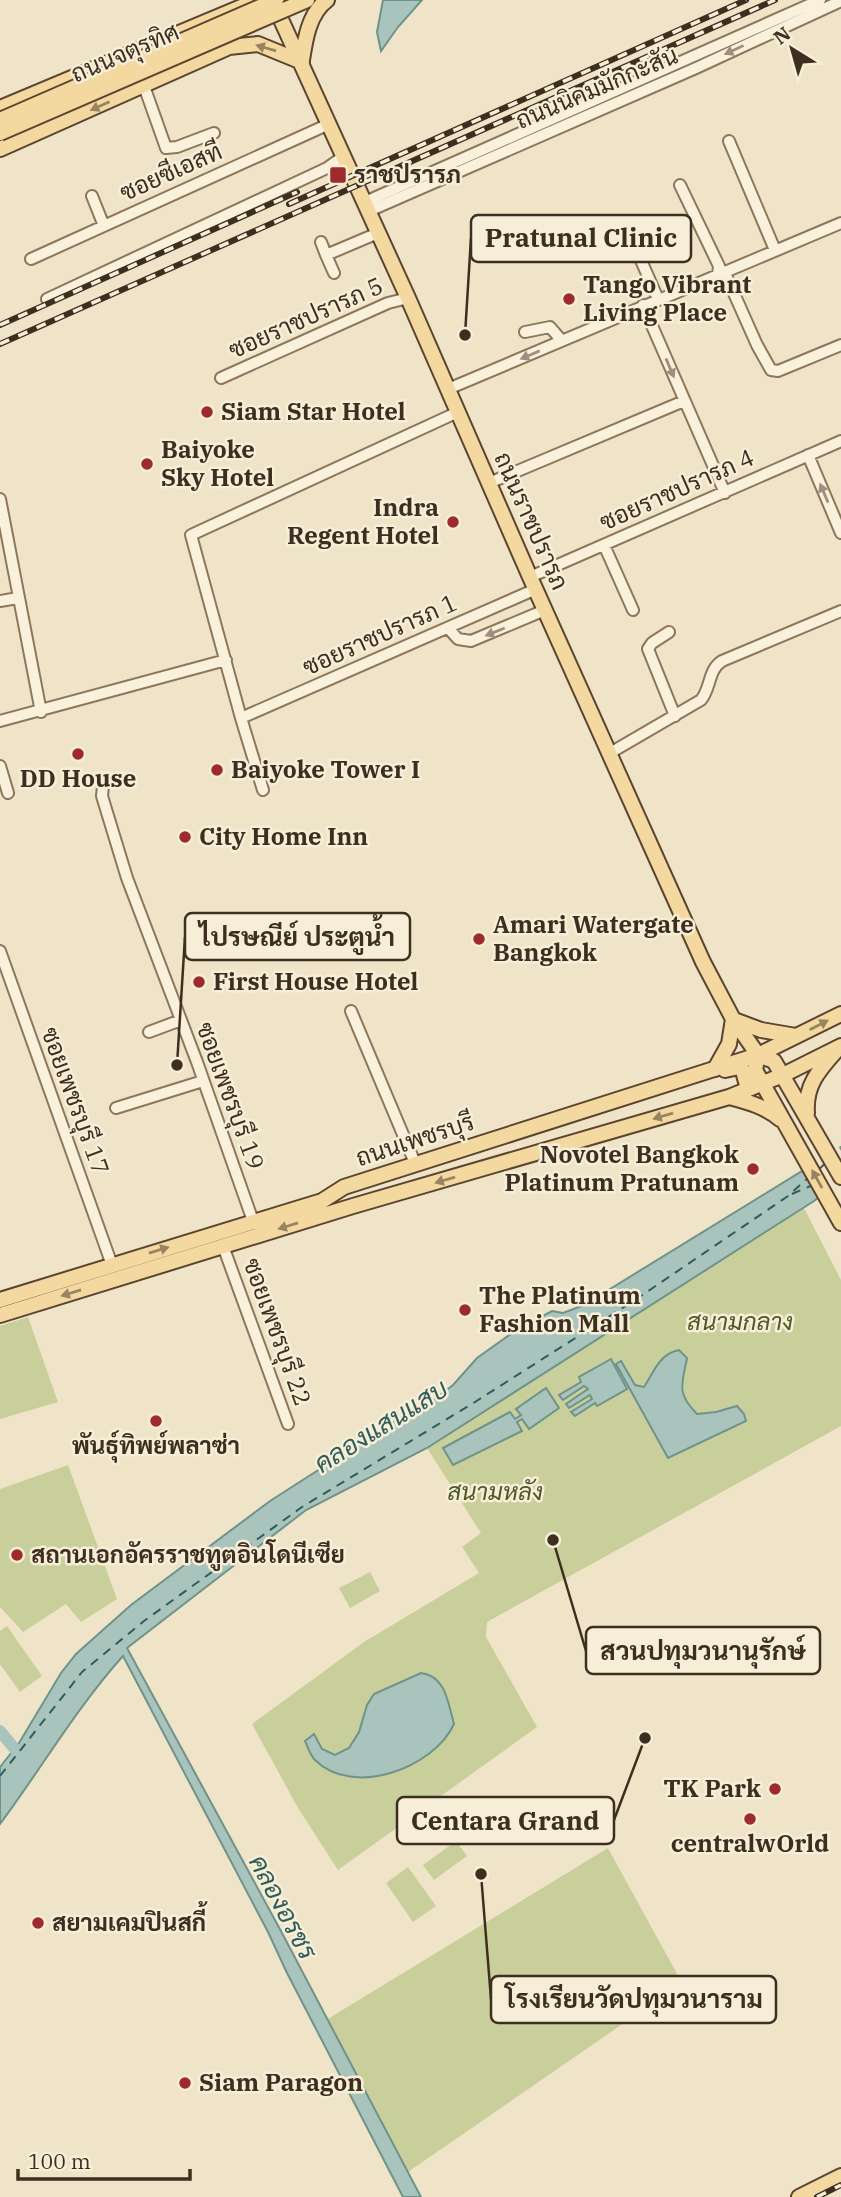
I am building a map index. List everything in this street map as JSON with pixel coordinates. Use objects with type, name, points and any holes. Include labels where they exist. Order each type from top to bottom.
[{"type":"main road","points":[[211,19],[232,0]]},
{"type":"main road","points":[[0,108],[258,0]]},
{"type":"main road","name":"ถนนราชปรารภ","points":[[274,0],[698,951],[733,1019],[758,1055]]},
{"type":"main road","name":"ถนนจตุรทิศ","points":[[0,120],[274,0]]},
{"type":"main road","name":"ถนนจตุรทิศ","points":[[0,132],[307,0]]},
{"type":"main road","points":[[0,149],[229,47],[258,44],[302,61],[305,38],[321,4],[327,0]]},
{"type":"main road","points":[[145,48],[155,49],[164,60],[164,68],[149,84]]},
{"type":"main road","name":"ถนนเพชรบุรี","points":[[0,1300],[322,1200],[344,1187],[415,1163],[758,1055],[841,1014]]},
{"type":"main road","points":[[715,1069],[729,1044],[733,1019],[761,1030],[796,1036]]},
{"type":"main road","points":[[808,1118],[806,1101],[810,1086],[840,1046]]},
{"type":"main road","name":"ถนนเพชรบุรี","points":[[0,1315],[224,1250],[353,1206],[729,1097],[783,1075],[840,1046]]},
{"type":"main road","points":[[841,1177],[774,1061],[758,1055],[755,1070],[841,1223]]},
{"type":"main road","points":[[657,1087],[662,1089],[739,1067],[748,1089]]},
{"type":"main road","points":[[729,1097],[769,1111],[789,1127]]},
{"type":"main road","points":[[799,2197],[841,2176]]},
{"type":"street","name":"ถนนนิคมมักกะสัน","points":[[367,207],[820,0]]},
{"type":"street","name":"ถนนนิคมมักกะสัน","points":[[367,207],[696,68],[841,1]]},
{"type":"street","points":[[149,84],[166,148],[171,149],[214,132]]},
{"type":"street","name":"ซอยซีเอสที","points":[[31,258],[329,124]]},
{"type":"street","points":[[729,141],[775,250]]},
{"type":"street","points":[[47,299],[327,168],[344,156]]},
{"type":"street","points":[[680,185],[771,370],[778,371],[841,345]]},
{"type":"street","points":[[92,196],[104,226]]},
{"type":"street","points":[[448,390],[841,223]]},
{"type":"street","points":[[625,224],[658,299]]},
{"type":"street","points":[[326,255],[379,233]]},
{"type":"street","points":[[321,242],[334,273]]},
{"type":"street","name":"ซอยราชปรารภ 5","points":[[221,378],[388,303],[408,298]]},
{"type":"street","points":[[643,305],[724,493]]},
{"type":"street","points":[[525,332],[550,327],[562,341]]},
{"type":"street","points":[[489,483],[684,401]]},
{"type":"street","points":[[263,790],[191,535],[458,412]]},
{"type":"street","name":"ซอยราชปรารภ 4","points":[[533,583],[604,545],[841,441]]},
{"type":"street","points":[[808,455],[841,532]]},
{"type":"street","points":[[0,504],[41,712]]},
{"type":"street","points":[[604,545],[633,610]]},
{"type":"street","name":"ซอยราชปรารภ 1","points":[[241,718],[448,628],[533,583]]},
{"type":"street","points":[[0,601],[18,598]]},
{"type":"street","points":[[448,628],[457,639],[471,641],[545,611]]},
{"type":"street","points":[[610,753],[701,700],[705,696],[711,673],[722,661],[841,611]]},
{"type":"street","points":[[670,632],[652,643],[648,649],[675,716]]},
{"type":"street","points":[[0,721],[226,660]]},
{"type":"street","points":[[0,766],[8,793]]},
{"type":"street","name":"ซอยเพชรบุรี 19","points":[[103,786],[102,796],[127,878],[253,1221]]},
{"type":"street","name":"ซอยเพชรบุรี 17","points":[[0,951],[112,1265]]},
{"type":"street","points":[[351,1011],[415,1163]]},
{"type":"street","points":[[149,1032],[181,1020]]},
{"type":"street","points":[[116,1108],[203,1081]]},
{"type":"street","name":"ซอยเพชรบุรี 22","points":[[224,1250],[288,1424]]},
{"type":"green space","points":[[804,1208],[841,1280],[841,1426],[487,1622],[486,1637],[537,1727],[338,1870],[298,1808],[252,1724],[364,1642],[479,1573],[462,1547],[481,1533],[427,1448]]},
{"type":"green space","points":[[28,1317],[58,1402],[0,1419],[0,1326]]},
{"type":"green space","points":[[68,1465],[117,1599],[81,1622],[66,1604],[23,1632],[0,1607],[0,1489]]},
{"type":"green space","points":[[370,1572],[380,1591],[350,1608],[339,1588]]},
{"type":"green space","points":[[7,1626],[42,1676],[20,1692],[0,1664],[0,1631]]},
{"type":"green space","points":[[456,1841],[467,1856],[434,1880],[423,1865]]},
{"type":"green space","points":[[608,1848],[682,1983],[408,2172],[326,2020]]},
{"type":"green space","points":[[408,1867],[436,1906],[413,1922],[386,1883]]},
{"type":"water","points":[[383,0],[422,0],[381,51],[377,32]]},
{"type":"water","name":"คลองแสนแสบ","points":[[841,1147],[841,1180],[814,1201],[427,1448],[306,1510],[127,1648],[421,2197],[403,2197],[123,1656],[75,1717],[0,1824],[0,1767],[19,1743],[61,1673],[76,1654],[131,1605],[270,1501],[401,1417],[433,1400],[453,1385],[477,1358],[519,1328],[552,1311],[563,1313],[584,1305]]},
{"type":"water","points":[[679,1350],[687,1358],[682,1388],[690,1407],[697,1414],[737,1406],[746,1421],[668,1458],[616,1364],[621,1361],[635,1385],[644,1387],[666,1355]]},
{"type":"water","points":[[611,1359],[627,1389],[597,1406],[595,1403],[575,1416],[571,1412],[592,1399],[590,1395],[569,1408],[566,1404],[588,1389],[584,1386],[563,1400],[559,1395],[581,1382],[579,1377]]},
{"type":"water","points":[[546,1388],[559,1408],[529,1429],[522,1419],[517,1422],[522,1431],[453,1465],[443,1448],[510,1412],[515,1419],[521,1415],[516,1409]]},
{"type":"water","points":[[421,1673],[436,1679],[441,1685],[448,1699],[454,1724],[444,1740],[429,1754],[391,1773],[370,1777],[350,1777],[331,1771],[313,1758],[305,1741],[314,1734],[322,1749],[335,1755],[349,1748],[359,1732],[367,1705],[374,1694]]},
{"type":"pier","points":[[838,1145],[841,1151],[841,1184],[822,1200],[803,1166]]},
{"type":"waterway","points":[[0,1731],[24,1760]]},
{"type":"ferry route","points":[[818,1170],[827,1162]]},
{"type":"ferry route","points":[[0,1776],[82,1672],[144,1621],[302,1507],[475,1402],[635,1300],[788,1196],[808,1178]]},
{"type":"ferry route","points":[[792,1194],[813,1185]]},
{"type":"railway","points":[[289,204],[746,0]]},
{"type":"railway","points":[[0,344],[775,0]]},
{"type":"railway","points":[[0,325],[297,192]]},
{"type":"railway","points":[[817,2197],[841,2185]]},
{"type":"place","name":"ราชปรารภ","points":[[338,175]]},
{"type":"place","name":"Tango Vibrant Living Place","points":[[569,299]]},
{"type":"place","name":"Pratunal Clinic","points":[[465,335]]},
{"type":"place","name":"Siam Star Hotel","points":[[207,412]]},
{"type":"place","name":"Baiyoke Sky Hotel","points":[[147,464]]},
{"type":"place","name":"Indra Regent Hotel","points":[[453,522]]},
{"type":"place","name":"DD House","points":[[78,754]]},
{"type":"place","name":"Baiyoke Tower I","points":[[217,770]]},
{"type":"place","name":"City Home Inn","points":[[185,837]]},
{"type":"place","name":"Amari Watergate Bangkok","points":[[479,939]]},
{"type":"place","name":"First House Hotel","points":[[199,982]]},
{"type":"place","name":"ไปรษณีย์ ประตูน้ำ","points":[[177,1065]]},
{"type":"place","name":"Novotel Bangkok Platinum Pratunam","points":[[753,1169]]},
{"type":"place","name":"The Platinum Fashion Mall","points":[[465,1310]]},
{"type":"place","name":"พันธุ์ทิพย์พลาซ่า","points":[[156,1421]]},
{"type":"place","name":"สวนปทุมวนานุรักษ์","points":[[553,1540]]},
{"type":"place","name":"สถานเอกอัครราชทูตอินโดนีเซีย","points":[[17,1555]]},
{"type":"place","name":"Centara Grand","points":[[645,1738]]},
{"type":"place","name":"TK Park","points":[[775,1789]]},
{"type":"place","name":"centralwOrld","points":[[750,1819]]},
{"type":"place","name":"โรงเรียนวัดปทุมวนาราม","points":[[481,1874]]},
{"type":"place","name":"สยามเคมปินสกี้","points":[[38,1923]]},
{"type":"place","name":"Siam Paragon","points":[[185,2083]]},
{"type":"park label","name":"สนามกลาง","points":[[740,1322]]},
{"type":"park label","name":"สนามหลัง","points":[[495,1492]]},
{"type":"water label","name":"คลองอรชร","points":[[283,1907]]}]
